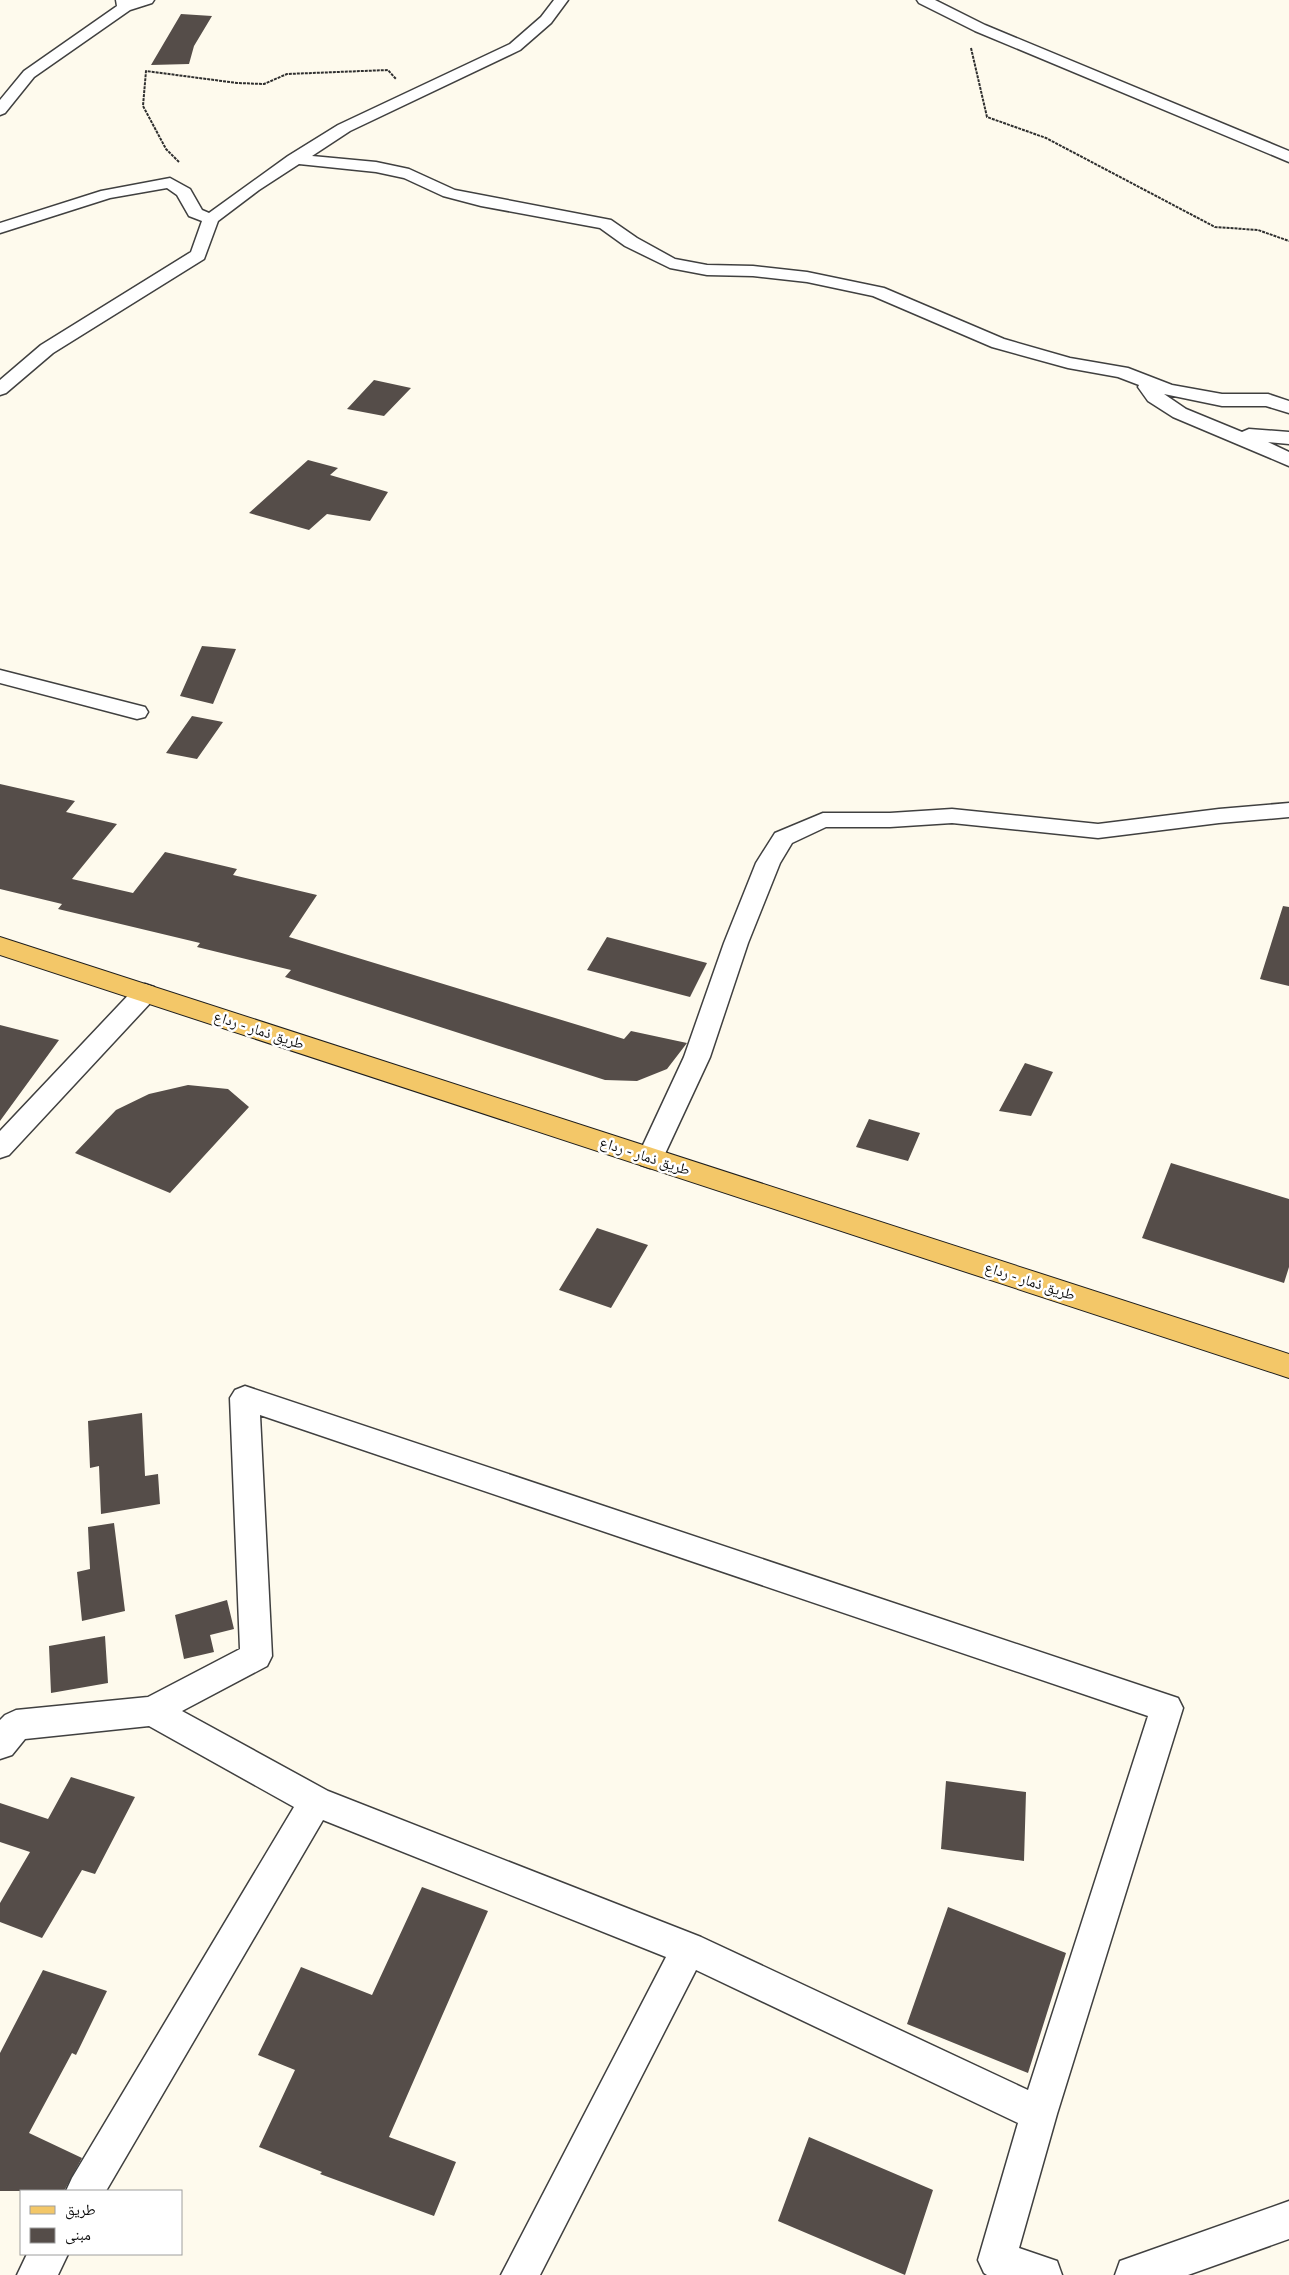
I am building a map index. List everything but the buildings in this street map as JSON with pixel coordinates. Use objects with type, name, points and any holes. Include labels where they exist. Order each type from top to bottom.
[{"type":"main road","name":"طريق ذمار - رداع","points":[[0,946],[1289,1366]]},
{"type":"street","points":[[0,110],[29,74],[124,4],[148,0]]},
{"type":"street","points":[[0,390],[47,349],[198,255],[211,219],[294,160],[344,128],[515,46],[546,20],[561,0]]},
{"type":"street","points":[[924,0],[980,28],[1289,157]]},
{"type":"street","points":[[294,160],[376,167],[409,174],[449,193],[536,212],[606,224],[632,242],[670,263],[707,270],[753,271],[807,277],[878,292],[998,343],[1068,363],[1122,372],[1168,390],[1222,400],[1268,400],[1289,406]]},
{"type":"street","points":[[0,228],[108,194],[170,183],[184,192],[195,213],[211,219]]},
{"type":"street","points":[[1144,381],[1150,392],[1175,411],[1253,442],[1289,460]]},
{"type":"street","points":[[1228,433],[1289,438]]},
{"type":"street","points":[[0,676],[137,712]]},
{"type":"street","points":[[650,1158],[696,1057],[736,943],[768,863],[783,838],[823,820],[890,820],[952,816],[1098,832],[1220,816],[1289,810]]},
{"type":"street","points":[[0,1148],[145,993]]},
{"type":"street","points":[[0,1744],[16,1725],[152,1711],[256,1656],[246,1398],[1168,1708],[1039,2114],[994,2268],[1043,2275]]},
{"type":"street","points":[[152,1711],[316,1802],[689,1949],[1039,2114]]},
{"type":"street","points":[[87,2190],[316,1802]]},
{"type":"street","points":[[520,2275],[689,1949]]},
{"type":"street","points":[[1134,2275],[1289,2220]]},
{"type":"street","points":[[36,2275],[47,2255]]},
{"type":"path","points":[[941,9],[968,38],[987,117],[1046,138],[1215,227],[1258,230],[1289,241]]},
{"type":"path","points":[[170,183],[189,172],[166,149],[143,106],[146,71],[237,84],[264,84],[287,74],[388,70],[400,84]]}]
